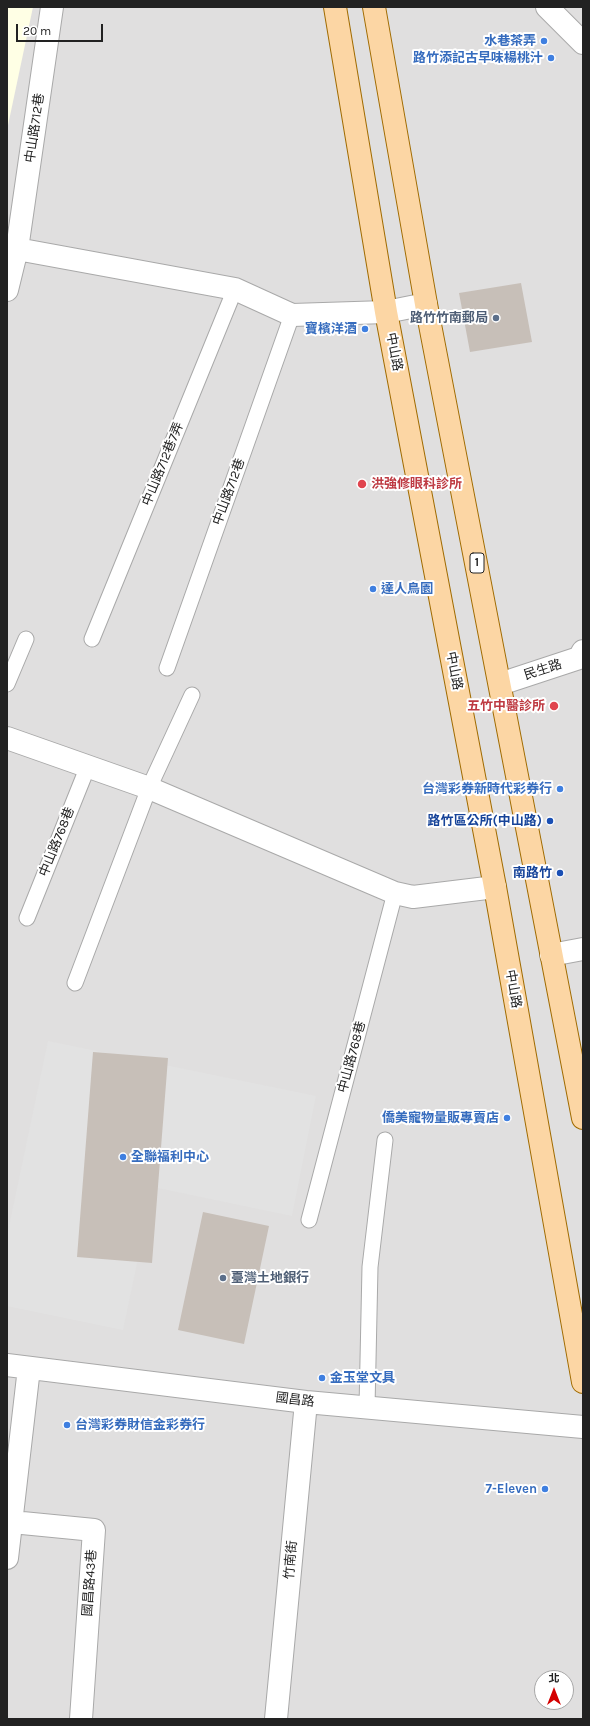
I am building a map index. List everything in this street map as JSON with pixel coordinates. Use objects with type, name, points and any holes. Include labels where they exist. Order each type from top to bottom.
[{"type":"main road","name":"中山路","points":[[335,7],[386,312],[495,887],[583,1382]]},
{"type":"main road","name":"1","points":[[374,7],[426,304],[583,1118]]},
{"type":"street","name":"中山路712巷","points":[[7,290],[17,249],[52,7]]},
{"type":"street","points":[[551,8],[583,43]]},
{"type":"street","points":[[17,249],[235,289],[292,315],[386,312],[426,304]]},
{"type":"street","name":"民生路","points":[[500,684],[582,657]]},
{"type":"street","points":[[7,738],[149,788],[395,893],[413,897],[495,887]]},
{"type":"street","points":[[551,955],[583,949]]},
{"type":"street","name":"國昌路","points":[[7,1365],[306,1402],[583,1428]]},
{"type":"street","points":[[7,1558],[29,1368]]},
{"type":"street","name":"竹南街","points":[[276,1719],[306,1402]]},
{"type":"street","name":"國昌路43巷","points":[[12,1522],[94,1530],[81,1719]]},
{"type":"lane","name":"中山路712巷7弄","points":[[92,639],[235,289]]},
{"type":"lane","name":"中山路712巷","points":[[166,668],[292,315]]},
{"type":"lane","points":[[7,684],[26,639]]},
{"type":"lane","points":[[76,984],[149,788],[192,696]]},
{"type":"lane","name":"中山路768巷","points":[[27,918],[88,766]]},
{"type":"lane","name":"中山路768巷","points":[[309,1220],[395,893]]},
{"type":"lane","points":[[368,1407],[370,1267],[385,1140]]},
{"type":"shaded area","points":[[7,7],[583,7],[583,1719],[7,1719]]},
{"type":"shaded area","points":[[7,7],[33,7],[7,130]]},
{"type":"shaded area","points":[[48,1041],[316,1096],[292,1216],[153,1187],[123,1330],[7,1306],[7,1236]]},
{"type":"building","name":"路竹竹南郵局","points":[[521,283],[532,342],[470,352],[459,293]]},
{"type":"building","name":"全聯福利中心","points":[[93,1052],[168,1058],[152,1263],[77,1257]]},
{"type":"building","name":"臺灣土地銀行","points":[[203,1212],[269,1226],[244,1344],[178,1330]]},
{"type":"place","name":"水巷茶弄","points":[[544,41]]},
{"type":"place","name":"路竹添記古早味楊桃汁","points":[[551,58]]},
{"type":"place","name":"路竹竹南郵局","points":[[496,318]]},
{"type":"place","name":"寶檳洋酒","points":[[365,329]]},
{"type":"place","name":"洪強修眼科診所","points":[[362,484]]},
{"type":"place","name":"達人鳥園","points":[[373,589]]},
{"type":"place","name":"五竹中醫診所","points":[[554,706]]},
{"type":"place","name":"台灣彩券新時代彩券行","points":[[560,789]]},
{"type":"place","name":"路竹區公所(中山路)","points":[[550,821]]},
{"type":"place","name":"南路竹","points":[[560,873]]},
{"type":"place","name":"僑美寵物量販專賣店","points":[[507,1118]]},
{"type":"place","name":"全聯福利中心","points":[[123,1157]]},
{"type":"place","name":"臺灣土地銀行","points":[[223,1278]]},
{"type":"place","name":"金玉堂文具","points":[[322,1378]]},
{"type":"place","name":"台灣彩券財信金彩券行","points":[[67,1425]]},
{"type":"place","name":"7-Eleven","points":[[545,1489]]}]
